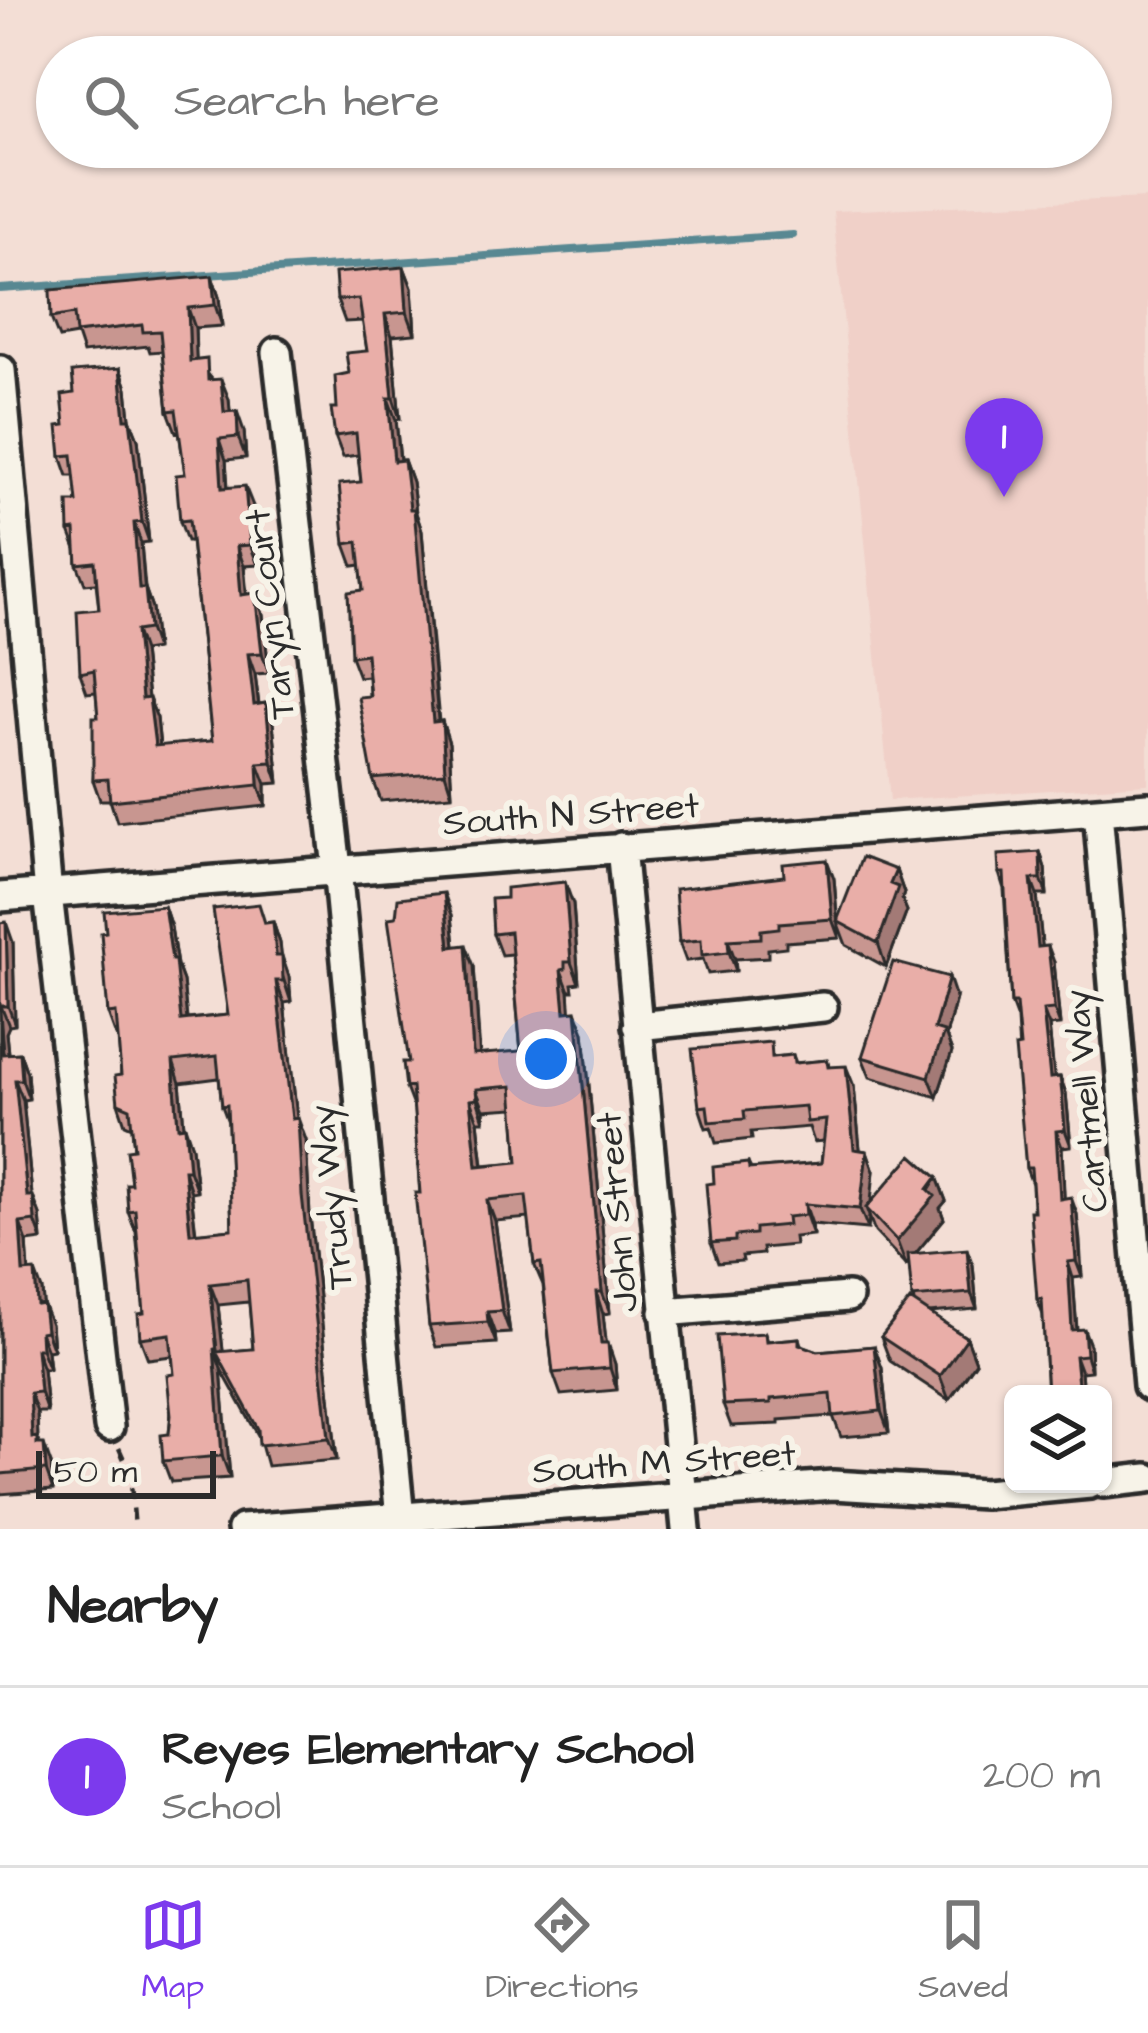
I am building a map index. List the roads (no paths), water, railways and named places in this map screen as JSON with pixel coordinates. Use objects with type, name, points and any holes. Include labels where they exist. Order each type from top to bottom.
[{"type":"street","name":"Taryn Court","points":[[277,352],[337,868]]},
{"type":"street","points":[[1,370],[48,894],[109,1427]]},
{"type":"street","name":"South N Street","points":[[0,897],[1148,807]]},
{"type":"street","name":"Cartmell Way","points":[[1098,811],[1148,1385]]},
{"type":"street","name":"John Street","points":[[621,847],[686,1529]]},
{"type":"street","name":"Trudy Way","points":[[337,868],[400,1518]]},
{"type":"street","points":[[637,1026],[823,1007]]},
{"type":"street","points":[[664,1312],[848,1297]]},
{"type":"street","points":[[1112,1482],[1148,1478]]},
{"type":"street","name":"South M Street","points":[[242,1529],[833,1485],[1004,1493]]},
{"type":"waterway","points":[[0,289],[793,235]]},
{"type":"place","name":"Reyes Elementary School","points":[[1004,497]]}]
